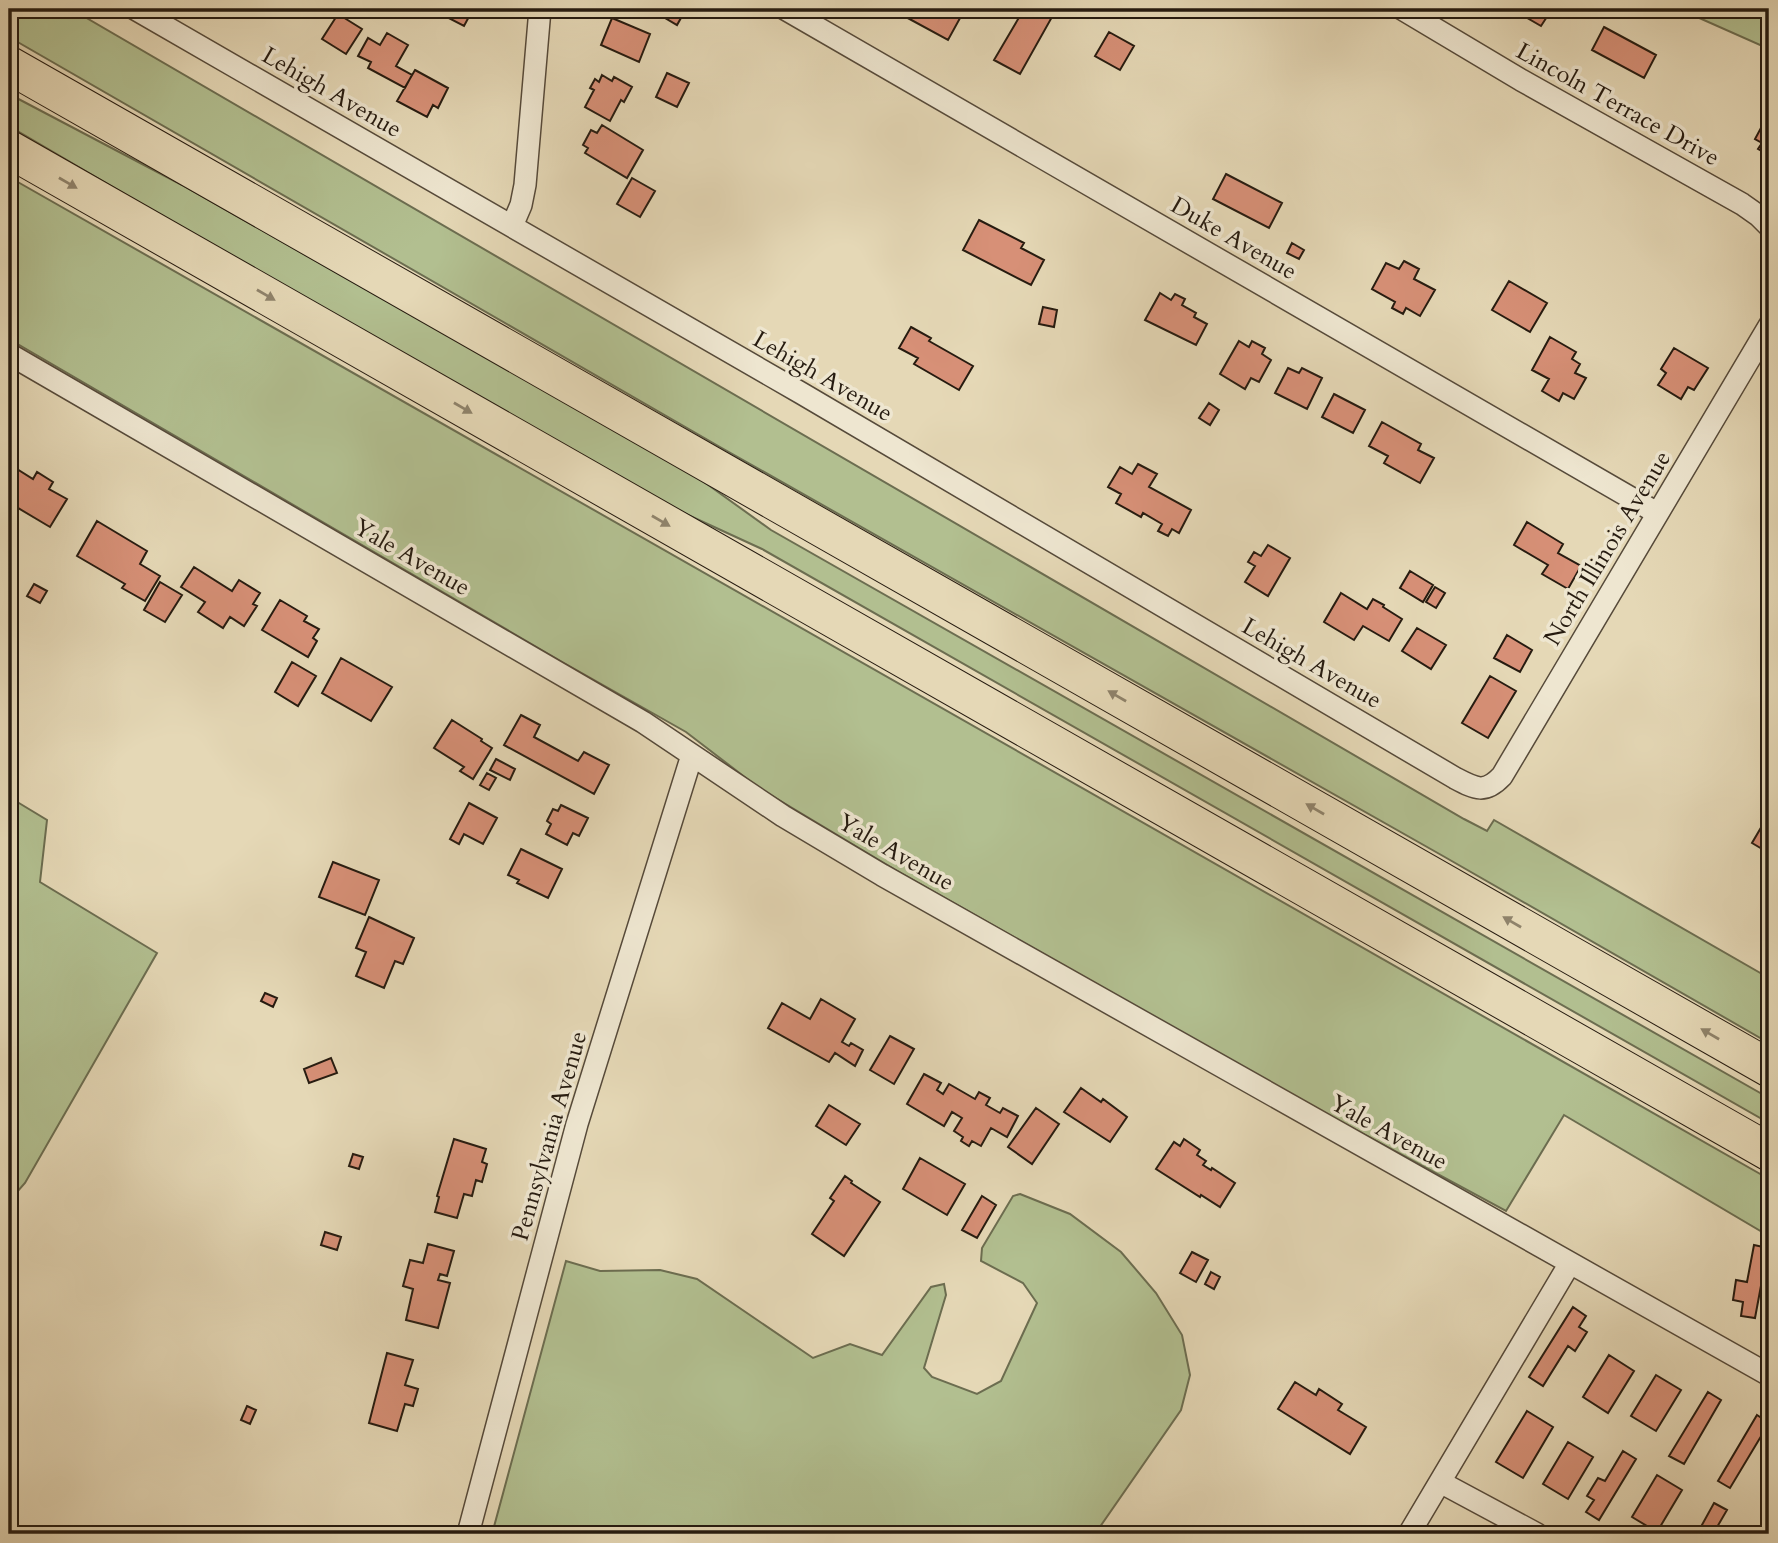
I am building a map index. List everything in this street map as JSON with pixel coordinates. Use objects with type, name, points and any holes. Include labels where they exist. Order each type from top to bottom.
[{"type":"highway","points":[[9,65],[1769,1068]]},
{"type":"highway","points":[[9,149],[1769,1152]]},
{"type":"street","name":"Lehigh Avenue","points":[[135,9],[765,372],[1455,778],[1483,789]]},
{"type":"street","points":[[512,226],[526,186],[540,9]]},
{"type":"street","name":"Duke Avenue","points":[[785,9],[1657,513]]},
{"type":"street","name":"Lincoln Terrace Drive","points":[[1402,9],[1521,80],[1742,204],[1769,226]]},
{"type":"street","name":"North Illinois Avenue","points":[[1483,789],[1493,786],[1502,776],[1769,326]]},
{"type":"street","name":"Yale Avenue","points":[[9,354],[643,722],[783,816],[917,895],[1769,1375]]},
{"type":"street","name":"Pennsylvania Avenue","points":[[468,1534],[577,1124],[692,755]]},
{"type":"street","points":[[1409,1534],[1570,1263]]},
{"type":"street","points":[[1440,1482],[1537,1534]]},
{"type":"green space","points":[[9,9],[71,9],[1464,819],[1487,831],[1494,820],[1769,978],[1769,1043],[720,447],[9,37]]},
{"type":"green space","points":[[1679,9],[1769,9],[1769,49]]},
{"type":"green space","points":[[9,94],[182,185],[693,474],[771,530],[1769,1098],[1769,1123],[762,549],[675,509],[157,213],[9,126]]},
{"type":"green space","points":[[9,177],[1769,1179],[1769,1236],[1564,1115],[1506,1211],[1302,1101],[894,869],[759,788],[686,732],[9,339]]},
{"type":"green space","points":[[9,797],[47,820],[40,882],[157,953],[25,1183],[9,1201]]},
{"type":"green space","points":[[1020,1194],[1070,1214],[1121,1252],[1156,1293],[1182,1335],[1190,1375],[1181,1410],[1095,1534],[492,1534],[566,1261],[600,1271],[660,1270],[697,1279],[813,1358],[850,1344],[882,1355],[931,1287],[944,1284],[946,1295],[924,1368],[932,1377],[977,1394],[1001,1381],[1037,1303],[1023,1283],[981,1261],[982,1248],[1013,1196]]},
{"type":"building","points":[[438,9],[472,11],[464,26],[437,12]]},
{"type":"building","points":[[650,9],[686,9],[677,25]]},
{"type":"building","points":[[908,9],[965,9],[948,40],[904,16]]},
{"type":"building","points":[[1024,9],[1038,9],[1052,17],[1020,74],[994,60]]},
{"type":"building","points":[[1512,9],[1552,9],[1541,26]]},
{"type":"building","points":[[338,14],[362,29],[346,54],[322,39]]},
{"type":"building","points":[[612,18],[650,34],[639,62],[601,45]]},
{"type":"building","points":[[1604,27],[1656,55],[1644,78],[1592,50]]},
{"type":"building","points":[[1109,32],[1134,46],[1120,70],[1095,56]]},
{"type":"building","points":[[387,33],[408,45],[396,66],[412,75],[405,88],[368,68],[371,62],[358,56],[368,38],[380,45]]},
{"type":"building","points":[[415,70],[448,88],[438,108],[433,105],[427,117],[397,101]]},
{"type":"building","points":[[667,73],[689,83],[677,107],[656,97]]},
{"type":"building","points":[[602,75],[612,81],[614,77],[632,87],[624,102],[621,100],[610,121],[585,107],[594,90],[590,88],[595,79],[599,82]]},
{"type":"building","points":[[1769,113],[1769,155],[1758,149],[1762,143],[1755,139]]},
{"type":"building","points":[[602,125],[643,150],[627,178],[585,153],[588,148],[583,145],[591,130],[597,133]]},
{"type":"building","points":[[1226,174],[1282,203],[1269,228],[1213,199]]},
{"type":"building","points":[[632,178],[655,191],[640,217],[617,204]]},
{"type":"building","points":[[979,220],[1024,243],[1021,248],[1044,260],[1031,285],[963,250]]},
{"type":"building","points":[[1292,243],[1304,250],[1299,259],[1287,253]]},
{"type":"building","points":[[1404,261],[1419,269],[1414,279],[1435,290],[1420,316],[1406,308],[1403,314],[1392,308],[1395,302],[1372,289],[1386,263],[1399,269]]},
{"type":"building","points":[[1509,281],[1547,303],[1530,332],[1492,310]]},
{"type":"building","points":[[1160,293],[1171,300],[1175,294],[1185,299],[1182,305],[1196,313],[1194,317],[1207,324],[1196,345],[1145,320]]},
{"type":"building","points":[[1043,307],[1057,310],[1054,327],[1039,324]]},
{"type":"building","points":[[911,327],[931,338],[929,341],[973,366],[959,390],[914,364],[918,358],[899,348]]},
{"type":"building","points":[[1550,337],[1576,352],[1572,359],[1580,364],[1575,373],[1586,378],[1574,399],[1563,393],[1559,401],[1542,391],[1549,379],[1532,370]]},
{"type":"building","points":[[1239,341],[1249,347],[1252,341],[1265,348],[1262,354],[1271,360],[1259,382],[1251,378],[1245,389],[1220,374]]},
{"type":"building","points":[[1674,348],[1708,368],[1694,390],[1688,387],[1681,399],[1658,385],[1666,373],[1661,369]]},
{"type":"building","points":[[1288,368],[1299,373],[1302,368],[1322,378],[1307,409],[1275,393]]},
{"type":"building","points":[[1334,394],[1365,410],[1353,433],[1322,417]]},
{"type":"building","points":[[1209,403],[1219,410],[1210,425],[1199,418]]},
{"type":"building","points":[[1382,422],[1421,444],[1418,450],[1434,458],[1420,483],[1384,463],[1388,456],[1369,446]]},
{"type":"building","points":[[9,464],[33,479],[37,472],[53,482],[49,489],[67,499],[50,527],[13,505],[9,512]]},
{"type":"building","points":[[1138,464],[1157,474],[1149,487],[1191,510],[1179,533],[1172,529],[1168,536],[1158,531],[1162,524],[1143,513],[1141,517],[1116,503],[1121,494],[1108,487],[1120,467],[1132,474]]},
{"type":"building","points":[[97,521],[147,551],[140,564],[160,576],[145,601],[122,588],[125,584],[77,556]]},
{"type":"building","points":[[1527,522],[1563,544],[1558,553],[1581,566],[1568,589],[1542,574],[1548,565],[1514,545]]},
{"type":"building","points":[[1268,545],[1290,558],[1268,596],[1245,582],[1255,566],[1248,562],[1254,552],[1261,556]]},
{"type":"building","points":[[194,567],[232,591],[239,580],[260,593],[253,604],[257,606],[244,626],[230,617],[223,628],[198,612],[205,602],[181,587]]},
{"type":"building","points":[[1410,571],[1433,585],[1423,602],[1400,588]]},
{"type":"building","points":[[160,582],[182,595],[165,622],[144,610]]},
{"type":"building","points":[[34,584],[47,591],[40,603],[27,596]]},
{"type":"building","points":[[1435,587],[1445,593],[1436,608],[1426,602]]},
{"type":"building","points":[[1341,593],[1367,609],[1373,599],[1402,619],[1389,641],[1363,626],[1354,640],[1324,622]]},
{"type":"building","points":[[280,600],[307,616],[304,621],[319,629],[313,638],[317,641],[308,657],[262,630]]},
{"type":"building","points":[[1417,628],[1446,645],[1431,669],[1402,651]]},
{"type":"building","points":[[1507,635],[1532,650],[1520,672],[1494,658]]},
{"type":"building","points":[[341,658],[392,687],[371,721],[322,693]]},
{"type":"building","points":[[292,662],[316,676],[298,706],[275,692]]},
{"type":"building","points":[[1490,676],[1516,691],[1488,738],[1462,723]]},
{"type":"building","points":[[521,715],[540,725],[534,737],[578,761],[584,752],[609,765],[594,794],[504,745]]},
{"type":"building","points":[[452,720],[492,748],[473,779],[460,771],[464,767],[434,748]]},
{"type":"building","points":[[496,759],[515,769],[510,780],[490,770]]},
{"type":"building","points":[[487,773],[496,778],[489,790],[480,785]]},
{"type":"building","points":[[469,803],[497,818],[483,844],[464,834],[459,844],[450,839]]},
{"type":"building","points":[[561,805],[588,818],[579,836],[573,833],[567,845],[546,834],[551,824],[547,821],[553,809],[558,811]]},
{"type":"building","points":[[1769,814],[1769,853],[1752,843]]},
{"type":"building","points":[[521,849],[562,869],[548,898],[517,883],[519,880],[508,875]]},
{"type":"building","points":[[333,862],[379,880],[365,915],[319,897]]},
{"type":"building","points":[[369,917],[414,938],[403,964],[395,961],[384,988],[356,976],[366,952],[356,948]]},
{"type":"building","points":[[265,993],[277,998],[273,1007],[261,1001]]},
{"type":"building","points":[[821,999],[855,1019],[842,1042],[849,1046],[851,1043],[863,1050],[855,1066],[835,1053],[829,1062],[768,1028],[782,1003],[810,1019]]},
{"type":"building","points":[[890,1036],[914,1049],[894,1084],[870,1070]]},
{"type":"building","points":[[331,1058],[337,1073],[309,1083],[304,1069]]},
{"type":"building","points":[[924,1074],[941,1083],[937,1090],[943,1094],[949,1084],[975,1099],[979,1092],[990,1098],[986,1105],[1000,1113],[1003,1108],[1018,1116],[1007,1137],[991,1128],[981,1146],[972,1141],[969,1146],[961,1141],[963,1137],[954,1131],[962,1118],[952,1112],[944,1126],[907,1104]]},
{"type":"building","points":[[1081,1088],[1101,1102],[1103,1099],[1127,1117],[1110,1142],[1064,1112]]},
{"type":"building","points":[[829,1105],[860,1124],[846,1145],[816,1126]]},
{"type":"building","points":[[1036,1108],[1059,1124],[1032,1164],[1008,1147]]},
{"type":"building","points":[[454,1139],[486,1149],[482,1162],[487,1164],[482,1182],[476,1180],[472,1196],[464,1194],[457,1218],[435,1212]]},
{"type":"building","points":[[1184,1139],[1200,1150],[1197,1155],[1206,1161],[1203,1165],[1235,1183],[1220,1207],[1156,1169],[1174,1142],[1180,1146]]},
{"type":"building","points":[[353,1154],[363,1157],[359,1169],[349,1166]]},
{"type":"building","points":[[920,1158],[965,1184],[947,1215],[903,1189]]},
{"type":"building","points":[[845,1176],[880,1202],[844,1256],[812,1234],[834,1201],[830,1198]]},
{"type":"building","points":[[982,1196],[996,1205],[977,1238],[962,1230]]},
{"type":"building","points":[[325,1232],[341,1237],[337,1250],[321,1245]]},
{"type":"building","points":[[428,1244],[454,1251],[447,1276],[440,1274],[438,1280],[450,1283],[438,1328],[406,1320],[413,1289],[403,1286],[410,1260],[423,1263]]},
{"type":"building","points":[[1754,1245],[1768,1248],[1755,1318],[1741,1316],[1743,1302],[1733,1300],[1736,1280],[1747,1282]]},
{"type":"building","points":[[1192,1252],[1208,1260],[1196,1282],[1180,1273]]},
{"type":"building","points":[[1211,1272],[1220,1277],[1214,1289],[1205,1284]]},
{"type":"building","points":[[1573,1307],[1586,1316],[1579,1327],[1587,1332],[1575,1351],[1568,1346],[1543,1386],[1529,1377]]},
{"type":"building","points":[[387,1353],[413,1360],[405,1385],[418,1389],[413,1406],[405,1404],[397,1431],[369,1423]]},
{"type":"building","points":[[1609,1355],[1634,1371],[1608,1413],[1583,1397]]},
{"type":"building","points":[[1656,1375],[1681,1390],[1656,1431],[1631,1416]]},
{"type":"building","points":[[1295,1382],[1316,1395],[1319,1389],[1342,1404],[1338,1410],[1366,1427],[1350,1454],[1278,1409]]},
{"type":"building","points":[[1708,1392],[1721,1400],[1684,1464],[1669,1456]]},
{"type":"building","points":[[247,1406],[256,1410],[250,1424],[241,1420]]},
{"type":"building","points":[[1527,1411],[1553,1427],[1523,1478],[1496,1462]]},
{"type":"building","points":[[1757,1415],[1769,1423],[1730,1488],[1718,1481]]},
{"type":"building","points":[[1568,1442],[1593,1457],[1568,1499],[1543,1484]]},
{"type":"building","points":[[1623,1451],[1636,1459],[1599,1520],[1586,1512],[1594,1500],[1587,1496],[1598,1478],[1605,1481]]},
{"type":"building","points":[[1657,1475],[1682,1490],[1657,1532],[1632,1517]]},
{"type":"building","points":[[1714,1503],[1727,1510],[1713,1534],[1697,1534]]}]
